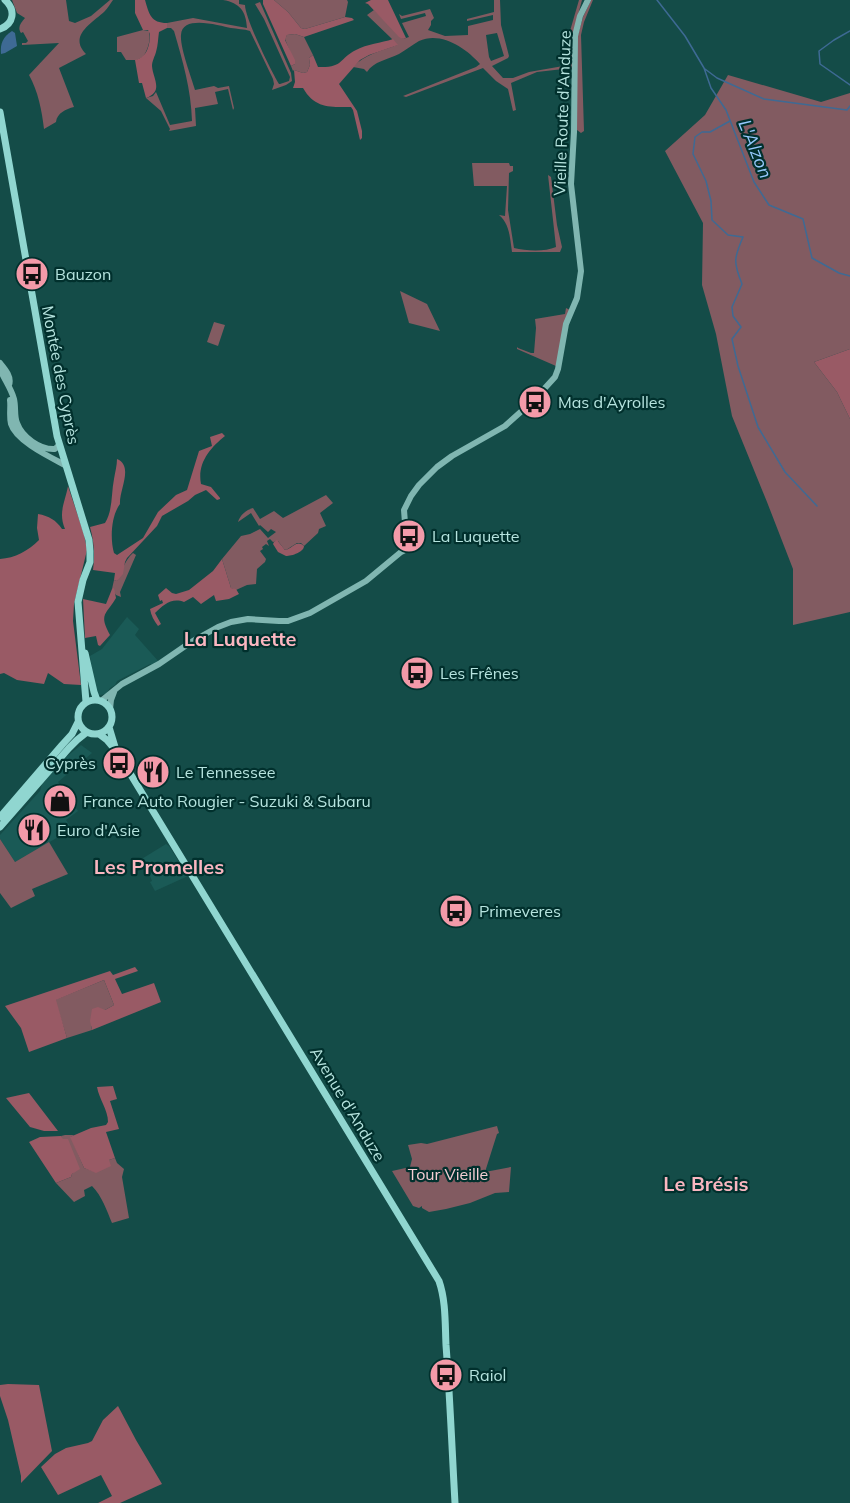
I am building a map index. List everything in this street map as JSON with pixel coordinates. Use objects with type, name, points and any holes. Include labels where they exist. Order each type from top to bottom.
[{"type":"main road","points":[[0,29],[8,24],[12,17],[12,9],[5,0]]},
{"type":"main road","name":"Montée des Cyprès","points":[[0,112],[57,436],[86,530],[90,551],[90,562],[78,602],[86,702]]},
{"type":"main road","name":"Montée des Cyprès","points":[[81,640],[94,692],[99,700]]},
{"type":"main road","points":[[99,700],[110,708],[112,718],[109,727],[99,734],[91,734],[83,730],[77,717],[86,702],[99,700]]},
{"type":"main road","points":[[0,817],[72,734],[78,722]]},
{"type":"main road","name":"Avenue d'Anduze","points":[[109,727],[117,752]]},
{"type":"main road","points":[[0,827],[69,748],[87,732]]},
{"type":"main road","name":"Avenue d'Anduze","points":[[99,734],[117,752],[439,1281],[443,1295],[449,1374],[455,1503]]},
{"type":"street","name":"Vieille Route d'Anduze","points":[[116,689],[191,642],[225,624],[248,619],[293,620],[310,614],[366,581],[407,549],[404,510],[419,485],[452,456],[498,431],[512,420],[543,391],[558,372],[564,330],[580,284],[571,184],[574,68],[575,36],[580,16],[588,0]]},
{"type":"street","points":[[0,363],[10,381],[11,425],[38,450],[65,465]]},
{"type":"street","points":[[0,369],[14,400],[16,422],[22,431],[34,443],[43,447],[55,449],[59,445]]},
{"type":"street","points":[[99,700],[116,689]]},
{"type":"street","points":[[110,708],[116,689]]},
{"type":"shaded area","points":[[135,0],[145,0],[152,17],[162,23],[167,23],[167,28],[159,32],[152,64],[156,84],[155,92],[146,98],[142,83],[139,83],[135,60],[142,57],[147,50],[150,34],[148,30],[143,30],[135,13]]},
{"type":"shaded area","points":[[263,0],[274,0],[301,28],[305,29],[345,17],[354,20],[304,37],[295,34],[287,35],[285,40],[295,60],[295,64],[291,66]]},
{"type":"shaded area","points":[[371,0],[388,0],[406,38],[399,37],[365,3]]},
{"type":"shaded area","points":[[12,31],[15,33],[17,46],[1,54],[3,41]]},
{"type":"shaded area","points":[[393,39],[398,45],[360,60],[339,84],[357,111],[362,131],[360,140],[351,107],[324,105],[313,100],[303,88],[293,88],[294,70],[307,72],[310,65],[309,58],[313,55],[318,67],[332,66],[360,48]]},
{"type":"shaded area","points":[[850,349],[850,419],[837,392],[814,362]]},
{"type":"shaded area","points":[[222,433],[225,436],[206,457],[200,476],[201,484],[211,487],[220,499],[217,500],[206,490],[162,516],[157,526],[127,558],[123,574],[117,581],[114,580],[115,573],[93,570],[94,548],[90,527],[105,523],[108,518],[117,459],[122,462],[125,473],[120,504],[112,528],[114,553],[117,555],[143,538],[158,512],[176,495],[187,490],[199,451],[212,446],[210,437]]},
{"type":"shaded area","points":[[68,486],[87,550],[74,604],[73,621],[81,685],[64,684],[48,673],[44,684],[17,680],[4,673],[0,674],[0,559],[21,553],[39,540],[38,514],[52,519],[62,529],[65,529],[62,512]]},
{"type":"shaded area","points":[[277,540],[285,550],[299,543],[304,546],[297,553],[286,556],[278,552],[273,544]]},
{"type":"shaded area","points":[[222,559],[231,588],[236,589],[239,594],[229,599],[216,601],[214,595],[201,604],[193,597],[184,602],[172,601],[155,613],[161,624],[158,626],[150,609],[163,603],[158,595],[166,588],[176,594],[189,590],[213,571]]},
{"type":"shaded area","points":[[114,588],[116,598],[104,619],[110,635],[100,646],[96,636],[85,638],[83,599],[106,604]]},
{"type":"shaded area","points":[[127,617],[139,629],[135,635],[159,662],[153,666],[150,664],[117,681],[106,694],[97,694],[90,656],[102,649]]},
{"type":"shaded area","points":[[81,745],[92,753],[58,782],[78,811],[66,820],[72,829],[15,862],[0,839],[0,835],[40,791],[42,784],[65,758]]},
{"type":"shaded area","points":[[166,844],[188,876],[155,891],[147,868],[144,869],[140,860]]},
{"type":"shaded area","points":[[135,967],[138,971],[115,979],[122,994],[154,983],[161,1002],[92,1030],[90,1021],[92,1009],[98,1007],[105,1010],[114,1005],[104,980],[56,1000],[67,1038],[29,1052],[21,1028],[5,1006],[110,971],[113,975]]},
{"type":"shaded area","points":[[113,1086],[117,1099],[110,1101],[119,1129],[106,1132],[115,1158],[109,1160],[111,1166],[96,1173],[84,1168],[70,1137],[91,1128],[106,1125],[108,1118],[97,1087]]},
{"type":"shaded area","points":[[29,1093],[58,1131],[44,1131],[30,1127],[6,1098]]},
{"type":"shaded area","points":[[61,1136],[63,1139],[68,1139],[80,1169],[71,1177],[56,1183],[29,1142],[40,1137]]},
{"type":"shaded area","points":[[0,1385],[39,1385],[52,1451],[21,1483],[8,1420],[0,1396]]},
{"type":"shaded area","points":[[118,1406],[162,1484],[120,1503],[98,1503],[112,1496],[101,1475],[58,1495],[41,1467],[55,1454],[66,1448],[92,1441],[103,1420]]},
{"type":"green space","points":[[12,0],[66,0],[69,21],[75,23],[91,16],[113,0],[88,25],[81,36],[81,47],[86,54],[59,68],[74,107],[62,112],[56,122],[44,129],[39,101],[29,75],[59,43],[22,45],[28,41],[19,29],[25,18],[17,13]]},
{"type":"green space","points":[[223,0],[239,0],[239,4],[245,5],[259,44],[280,84],[289,81],[290,77],[255,4],[260,2],[291,73],[292,81],[272,90],[273,79],[250,31],[202,23],[188,25],[183,29],[181,41],[195,90],[229,86],[234,108],[233,110],[228,89],[215,92],[218,104],[195,108],[196,126],[169,131],[161,111],[146,98],[153,96],[156,92],[170,125],[192,121],[183,65],[174,31],[167,28],[167,23],[193,18],[247,28],[241,9],[234,3]]},
{"type":"green space","points":[[274,0],[347,0],[348,2],[345,17],[305,29],[301,28]]},
{"type":"green space","points":[[494,0],[500,0],[501,25],[509,56],[492,66],[503,78],[513,78],[529,72],[569,65],[570,31],[579,0],[582,0],[572,68],[537,72],[511,83],[516,110],[513,111],[508,89],[483,68],[406,97],[403,96],[480,64],[468,52],[444,40],[427,38],[419,41],[399,54],[377,63],[367,72],[364,69],[353,67],[368,56],[397,45],[367,15],[374,10],[403,39],[409,37],[402,23],[426,16],[425,13],[401,19],[399,14],[402,16],[430,9],[434,18],[428,30],[445,36],[468,35],[468,26],[493,20],[493,15],[467,21],[467,19],[494,12]],"holes":[[[497,33],[504,56],[491,61],[486,35]]]},
{"type":"green space","points":[[591,0],[593,0],[581,35],[584,131],[581,133],[577,130],[577,38]]},
{"type":"green space","points":[[143,30],[149,31],[150,34],[145,54],[137,60],[126,60],[121,52],[117,52],[117,37]]},
{"type":"green space","points":[[295,34],[304,37],[313,55],[309,58],[310,65],[307,72],[293,71],[291,66],[295,64],[285,39],[287,35]]},
{"type":"green space","points":[[728,75],[821,102],[850,93],[850,349],[814,362],[837,392],[850,419],[850,612],[793,625],[793,569],[732,416],[716,334],[702,285],[703,223],[665,151],[705,115]]},
{"type":"green space","points":[[472,163],[509,163],[513,166],[513,171],[509,173],[508,210],[514,248],[519,249],[541,250],[556,247],[548,175],[551,177],[562,247],[560,252],[512,252],[507,227],[499,215],[505,216],[507,186],[474,186]]},
{"type":"green space","points":[[400,291],[427,304],[440,331],[409,323]]},
{"type":"green space","points":[[566,308],[570,310],[556,366],[517,349],[517,347],[534,353],[535,319],[565,314]]},
{"type":"green space","points":[[214,322],[225,325],[218,346],[207,342]]},
{"type":"green space","points":[[326,495],[333,503],[320,513],[326,526],[319,529],[318,533],[304,546],[297,543],[286,550],[278,541],[273,542],[270,539],[267,541],[269,546],[266,544],[260,551],[266,559],[257,569],[256,584],[236,590],[231,588],[222,559],[241,536],[260,529],[268,538],[276,532],[271,529],[268,532],[259,526],[251,513],[238,522],[244,513],[253,508],[260,519],[274,511],[283,518]]},
{"type":"green space","points":[[133,553],[136,555],[120,592],[121,597],[116,595],[112,589],[114,580],[117,581]]},
{"type":"green space","points":[[0,839],[15,862],[49,842],[68,874],[32,889],[35,896],[11,908],[0,893]]},
{"type":"green space","points":[[104,980],[114,1005],[105,1010],[91,1026],[92,1030],[67,1038],[55,1000]]},
{"type":"green space","name":"Tour Vieille","points":[[497,1126],[499,1133],[485,1172],[511,1167],[509,1192],[495,1193],[470,1203],[429,1212],[422,1206],[419,1208],[413,1206],[392,1171],[410,1167],[412,1159],[408,1145],[427,1144]]},
{"type":"green space","points":[[74,1135],[71,1137],[84,1168],[96,1172],[109,1160],[115,1158],[124,1169],[122,1177],[129,1218],[112,1223],[92,1186],[84,1190],[85,1196],[74,1202],[56,1183],[71,1177],[75,1171],[61,1136]]},
{"type":"waterway","name":"L'Alzon","points":[[657,0],[685,36],[704,68],[711,88],[726,110],[754,182],[769,205],[803,219],[812,258],[839,273],[850,276]]},
{"type":"waterway","points":[[850,31],[819,51],[820,64],[850,85]]},
{"type":"waterway","points":[[705,69],[717,78],[764,99],[847,110],[850,106]]},
{"type":"waterway","points":[[730,121],[695,137],[693,154],[706,181],[711,201],[712,220],[728,235],[743,237],[736,260],[742,284],[732,307],[733,316],[741,327],[732,339],[738,366],[758,427],[785,472],[817,506]]},
{"type":"place","name":"Bauzon","points":[[32,274]]},
{"type":"place","name":"Mas d'Ayrolles","points":[[535,402]]},
{"type":"place","name":"La Luquette","points":[[409,536]]},
{"type":"place","name":"Les Frênes","points":[[417,673]]},
{"type":"place","name":"Cyprès","points":[[119,763]]},
{"type":"place","name":"Le Tennessee","points":[[153,772]]},
{"type":"place","name":"France Auto Rougier - Suzuki & Subaru","points":[[60,801]]},
{"type":"place","name":"Euro d'Asie","points":[[34,830]]},
{"type":"place","name":"Primeveres","points":[[456,911]]},
{"type":"place","name":"Raiol","points":[[446,1375]]},
{"type":"district","name":"La Luquette","points":[[240,639]]},
{"type":"district","name":"Les Promelles","points":[[159,867]]},
{"type":"district","name":"Le Brésis","points":[[706,1184]]}]
